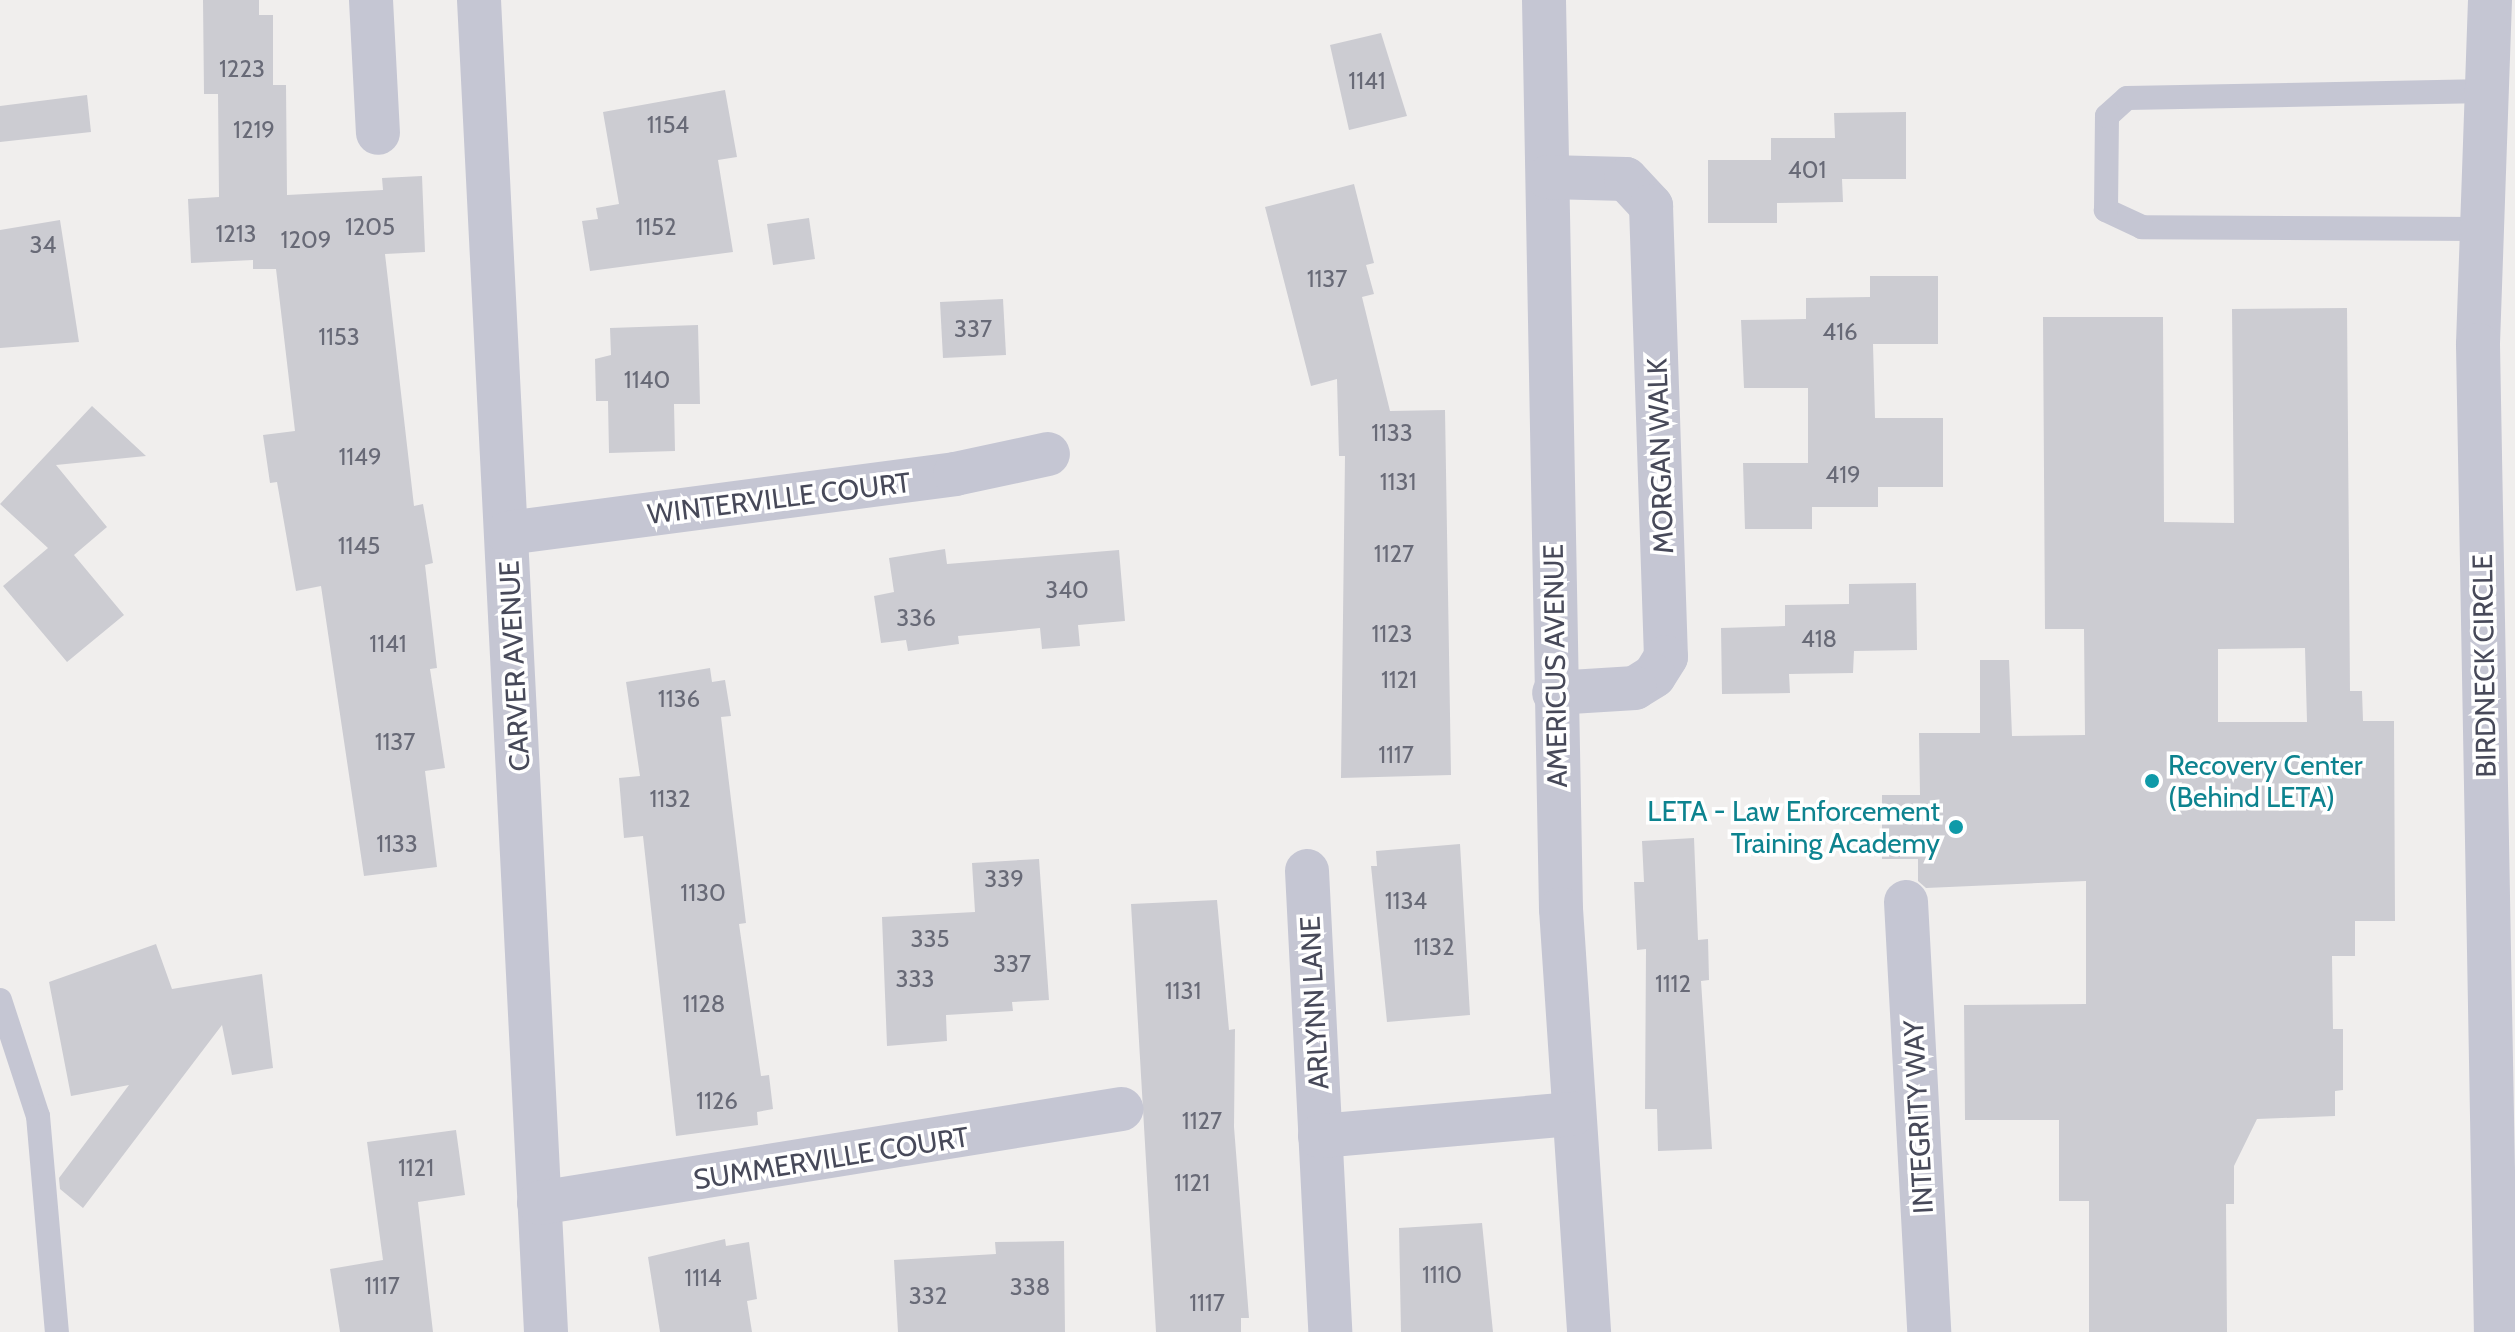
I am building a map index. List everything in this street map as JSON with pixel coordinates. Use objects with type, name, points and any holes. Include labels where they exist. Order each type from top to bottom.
[{"type":"street","points":[[371,0],[378,133]]},
{"type":"street","name":"CARVER AVENUE","points":[[479,0],[546,1332]]},
{"type":"street","name":"AMERICUS AVENUE","points":[[1544,0],[1554,693],[1573,1114],[1589,1332]]},
{"type":"street","name":"BIRDNECK CIRCLE","points":[[2490,0],[2478,361],[2496,1332]]},
{"type":"street","name":"MORGAN WALK","points":[[1548,177],[1626,179],[1643,191],[1651,206],[1666,657],[1654,676],[1635,688],[1554,693]]},
{"type":"street","name":"WINTERVILLE COURT","points":[[508,533],[955,474],[1048,454]]},
{"type":"street","name":"ARLYNN LANE","points":[[1307,871],[1330,1332]]},
{"type":"street","name":"INTEGRITY WAY","points":[[1906,902],[1929,1332]]},
{"type":"street","name":"SUMMERVILLE COURT","points":[[539,1203],[1121,1109]]},
{"type":"street","points":[[1320,1136],[1573,1114]]},
{"type":"lane","points":[[2482,229],[2142,227],[2106,210],[2107,116],[2127,98],[2487,91]]},
{"type":"lane","points":[[0,1000],[38,1116],[57,1332]]},
{"type":"building","points":[[203,0],[259,0],[259,15],[273,15],[273,85],[286,85],[287,195],[383,190],[382,178],[422,176],[425,252],[385,254],[414,506],[423,504],[433,563],[425,565],[437,668],[430,669],[445,768],[425,771],[437,867],[364,876],[321,586],[296,591],[277,482],[270,483],[263,435],[295,431],[276,269],[253,269],[253,260],[191,263],[188,199],[219,197],[218,94],[204,94]]},
{"type":"building","points":[[1381,33],[1407,116],[1349,130],[1330,45]]},
{"type":"building","points":[[725,90],[737,157],[718,160],[733,252],[590,271],[582,221],[598,219],[596,208],[619,204],[603,112]]},
{"type":"building","points":[[87,95],[91,132],[0,142],[0,106]]},
{"type":"building","points":[[1906,112],[1906,179],[1842,179],[1843,202],[1777,203],[1777,223],[1708,223],[1708,160],[1771,160],[1771,138],[1835,138],[1834,113]]},
{"type":"building","points":[[1354,184],[1374,263],[1366,265],[1374,294],[1362,297],[1390,411],[1445,410],[1451,775],[1341,778],[1345,456],[1339,456],[1337,379],[1311,386],[1265,207]]},
{"type":"building","points":[[809,218],[815,259],[773,265],[767,224]]},
{"type":"building","points":[[60,220],[79,342],[0,348],[0,230]]},
{"type":"building","points":[[1870,276],[1938,276],[1938,344],[1873,344],[1875,418],[1943,418],[1943,487],[1878,487],[1878,507],[1812,507],[1812,529],[1745,529],[1743,463],[1808,463],[1808,388],[1744,388],[1741,320],[1806,319],[1806,298],[1870,297]]},
{"type":"building","points":[[1003,299],[1006,355],[943,358],[940,302]]},
{"type":"building","name":"Recovery Center (Behind LETA)","points":[[2347,308],[2350,691],[2362,691],[2363,721],[2394,721],[2395,921],[2355,921],[2355,956],[2332,956],[2333,1029],[2343,1029],[2343,1090],[2335,1091],[2335,1116],[2257,1119],[2234,1166],[2234,1204],[2226,1204],[2227,1332],[2089,1332],[2089,1201],[2059,1201],[2059,1120],[1965,1120],[1964,1005],[2086,1004],[2086,881],[1926,888],[1918,881],[1918,859],[1882,859],[1882,795],[1920,795],[1919,733],[1980,733],[1980,660],[2009,660],[2012,736],[2085,735],[2084,629],[2045,629],[2043,317],[2163,317],[2164,522],[2234,523],[2232,309]],"holes":[[[2305,648],[2307,722],[2218,722],[2218,649]]]},
{"type":"building","points":[[698,325],[700,404],[674,404],[675,451],[609,453],[608,401],[596,401],[595,359],[611,355],[610,328]]},
{"type":"building","points":[[92,406],[146,456],[56,465],[107,527],[74,555],[124,615],[67,662],[3,586],[48,548],[0,504]]},
{"type":"building","points":[[945,549],[947,564],[1119,550],[1125,621],[1078,625],[1080,646],[1042,649],[1040,628],[958,636],[959,644],[908,651],[906,640],[881,643],[874,596],[894,592],[889,558]]},
{"type":"building","points":[[1916,583],[1917,650],[1854,651],[1853,673],[1789,674],[1790,693],[1722,694],[1721,628],[1785,626],[1785,605],[1849,604],[1849,584]]},
{"type":"building","points":[[710,668],[712,682],[725,680],[731,716],[721,717],[746,923],[739,924],[761,1076],[769,1075],[773,1109],[757,1112],[758,1125],[676,1136],[643,836],[624,838],[619,778],[640,776],[626,682]]},
{"type":"building","points":[[1694,838],[1698,940],[1708,939],[1709,980],[1701,981],[1712,1149],[1658,1151],[1657,1109],[1645,1109],[1646,949],[1637,950],[1634,882],[1644,882],[1642,841]]},
{"type":"building","points":[[1460,844],[1470,1015],[1387,1022],[1371,866],[1377,866],[1376,851]]},
{"type":"building","points":[[1039,859],[1049,1000],[1012,1002],[1013,1011],[946,1015],[947,1041],[887,1046],[882,917],[975,912],[972,863]]},
{"type":"building","points":[[1217,900],[1229,1030],[1235,1029],[1234,1127],[1249,1318],[1241,1318],[1241,1332],[1156,1332],[1131,904]]},
{"type":"building","points":[[156,944],[172,989],[262,974],[273,1068],[232,1075],[222,1025],[83,1208],[60,1189],[59,1178],[129,1085],[71,1096],[49,982]]},
{"type":"building","points":[[456,1130],[465,1195],[418,1202],[433,1332],[340,1332],[330,1269],[383,1260],[367,1142]]},
{"type":"building","points":[[1482,1223],[1493,1332],[1401,1332],[1399,1228]]},
{"type":"building","points":[[725,1239],[726,1246],[749,1242],[757,1299],[747,1301],[752,1332],[660,1332],[648,1257]]},
{"type":"building","points":[[1064,1241],[1065,1332],[898,1332],[894,1260],[996,1254],[995,1242]]},
{"type":"place","name":"Recovery Center (Behind LETA)","points":[[2152,781]]},
{"type":"place","name":"LETA - Law Enforcement Training Academy","points":[[1956,827]]}]
